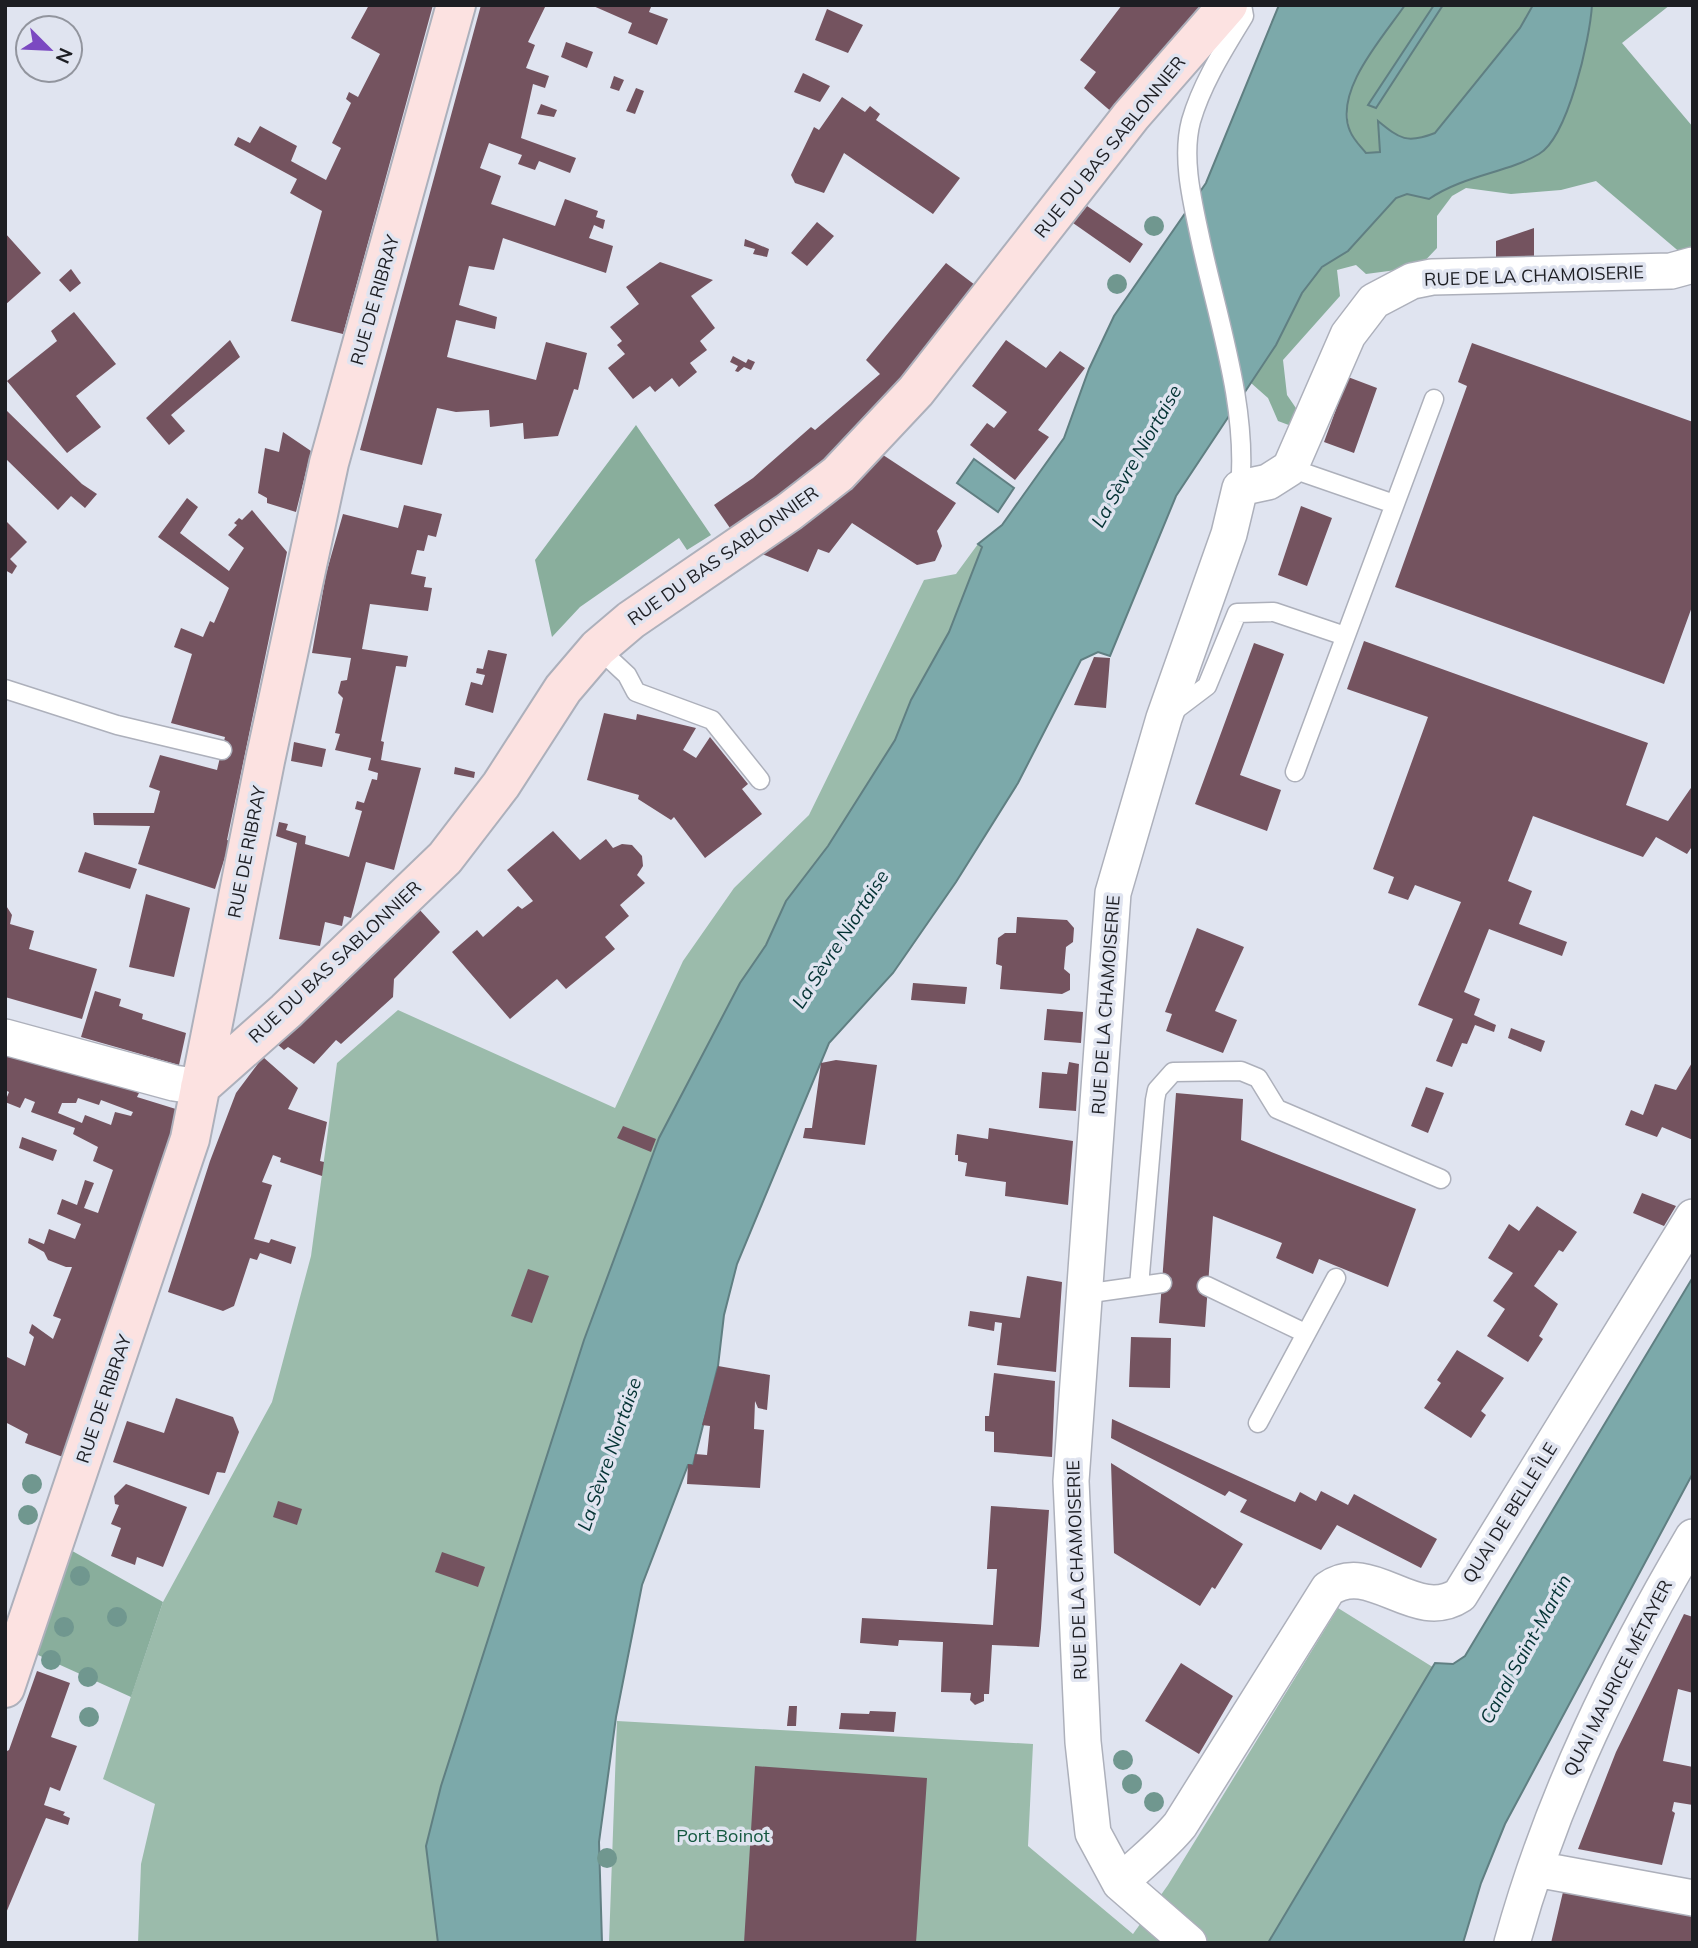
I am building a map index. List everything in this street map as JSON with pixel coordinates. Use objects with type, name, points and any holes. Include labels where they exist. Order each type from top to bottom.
[{"type":"street","name":"RUE DE RIBRAY","points":[[5,1688],[183,1166],[200,1087],[255,758],[329,463],[456,5]]},
{"type":"street","name":"RUE DU BAS SABLONNIER","points":[[200,1087],[286,1011],[445,858],[501,785],[563,689],[598,648],[631,620],[789,512],[838,474],[879,433],[916,391],[1131,116],[1228,5]]},
{"type":"street","name":"RUE DE LA CHAMOISERIE","points":[[1290,468],[1348,335],[1374,301],[1394,288],[1432,277],[1671,271],[1693,265]]},
{"type":"street","points":[[1240,488],[1268,482],[1290,468]]},
{"type":"street","name":"RUE DE LA CHAMOISERIE","points":[[1189,1943],[1120,1883],[1093,1833],[1083,1742],[1071,1481],[1113,892],[1164,718],[1228,534],[1240,488]]},
{"type":"street","points":[[5,1037],[174,1083],[200,1087]]},
{"type":"street","name":"QUAI DE BELLE ÎLE","points":[[1120,1883],[1164,1844],[1180,1825],[1328,1589],[1339,1581],[1352,1578],[1422,1603],[1447,1604],[1460,1595],[1693,1217]]},
{"type":"street","name":"QUAI MAURICE MÉTAYER","points":[[1511,1943],[1567,1779],[1588,1732],[1646,1616],[1687,1557]]},
{"type":"street","points":[[1536,1869],[1693,1898]]},
{"type":"lane","points":[[1240,488],[1243,459],[1241,427],[1194,207],[1188,154],[1191,122],[1218,58],[1244,16],[1242,5]]},
{"type":"lane","points":[[1295,772],[1433,399]]},
{"type":"lane","points":[[1290,468],[1394,504]]},
{"type":"lane","points":[[1164,718],[1207,686],[1237,613],[1274,611],[1345,636]]},
{"type":"lane","points":[[598,648],[627,675],[636,692],[712,720],[760,780]]},
{"type":"lane","points":[[5,689],[117,724],[222,750]]},
{"type":"lane","points":[[1139,1286],[1155,1100],[1157,1090],[1173,1072],[1241,1071],[1258,1078],[1277,1109],[1441,1179]]},
{"type":"lane","points":[[1258,1423],[1336,1278]]},
{"type":"lane","points":[[1084,1294],[1162,1283]]},
{"type":"lane","points":[[1207,1286],[1305,1333]]},
{"type":"green space","points":[[978,544],[982,546],[949,632],[911,700],[895,740],[828,846],[786,901],[766,945],[740,983],[659,1138],[584,1340],[441,1786],[426,1846],[438,1943],[138,1943],[141,1864],[155,1804],[103,1779],[163,1602],[272,1402],[311,1256],[337,1063],[398,1010],[615,1108],[683,961],[734,888],[809,815],[924,580],[956,574]]},
{"type":"green space","name":"Port Boinot","points":[[1338,1608],[1439,1671],[1273,1943],[609,1943],[617,1721],[1033,1744],[1028,1846],[1133,1934],[1168,1885]]},
{"type":"shaded area","points":[[1298,5],[1670,5],[1622,43],[1693,127],[1693,246],[1682,254],[1596,181],[1561,190],[1511,194],[1466,188],[1452,196],[1437,216],[1437,248],[1419,267],[1366,274],[1356,265],[1337,270],[1340,296],[1283,360],[1287,395],[1300,414],[1294,427],[1278,421],[1268,398],[1251,383],[1292,309],[1311,281],[1321,269],[1348,250],[1366,154],[1349,131],[1346,101]]},
{"type":"shaded area","points":[[636,425],[711,535],[687,550],[679,538],[580,607],[552,637],[535,560]]},
{"type":"shaded area","points":[[67,1548],[163,1602],[131,1697],[27,1650]]},
{"type":"water","name":"La Sèvre Niortaise","points":[[1279,5],[1405,5],[1363,65],[1348,99],[1350,131],[1366,153],[1380,152],[1378,121],[1404,138],[1435,133],[1520,28],[1533,5],[1592,5],[1576,86],[1550,144],[1527,160],[1456,185],[1429,199],[1407,194],[1396,198],[1348,251],[1322,267],[1302,293],[1276,345],[1176,496],[1110,656],[1098,652],[1081,660],[1018,783],[956,882],[893,973],[829,1043],[737,1264],[724,1315],[718,1366],[693,1465],[688,1465],[642,1585],[616,1717],[599,1842],[602,1943],[438,1943],[426,1846],[441,1786],[584,1340],[659,1138],[740,983],[766,945],[786,901],[828,846],[895,740],[911,700],[949,632],[982,547],[978,544],[1002,525],[1064,438],[1089,369],[1114,316],[1206,183]]},
{"type":"water","points":[[1434,5],[1443,5],[1376,108],[1368,105]]},
{"type":"water","points":[[974,459],[1014,488],[998,512],[957,483]]},
{"type":"water","name":"Canal Saint-Martin","points":[[1693,1277],[1693,1473],[1505,1824],[1481,1883],[1463,1943],[1268,1943],[1435,1663],[1453,1664],[1465,1656]]},
{"type":"building","points":[[369,5],[433,5],[343,334],[291,321],[322,211],[290,193],[297,179],[234,145],[238,137],[250,143],[260,126],[297,146],[291,161],[326,180],[341,148],[332,143],[351,103],[346,99],[349,92],[358,97],[380,54],[351,38]]},
{"type":"building","points":[[481,5],[546,5],[528,42],[535,45],[526,68],[549,76],[545,88],[533,84],[521,138],[576,158],[570,173],[539,161],[535,170],[518,164],[522,155],[489,143],[480,168],[501,176],[491,204],[555,226],[565,199],[598,211],[596,217],[605,220],[603,229],[594,225],[589,238],[613,246],[606,273],[503,238],[494,270],[469,266],[459,305],[497,317],[495,329],[456,320],[447,357],[536,380],[546,342],[587,353],[578,390],[574,389],[558,436],[524,439],[523,423],[490,427],[489,410],[456,412],[437,408],[422,465],[360,450]]},
{"type":"building","points":[[591,5],[647,5],[651,7],[649,12],[668,19],[657,45],[628,33],[632,23]]},
{"type":"building","points":[[1122,5],[1203,5],[1114,114],[1084,88],[1096,72],[1080,60]]},
{"type":"building","points":[[827,9],[863,25],[848,53],[815,40]]},
{"type":"building","points":[[566,42],[593,52],[587,68],[561,57]]},
{"type":"building","points":[[803,73],[830,86],[820,102],[794,92]]},
{"type":"building","points":[[614,76],[624,80],[619,91],[610,88]]},
{"type":"building","points":[[636,88],[644,91],[635,114],[626,111]]},
{"type":"building","points":[[842,97],[865,112],[870,106],[880,114],[876,120],[960,178],[933,214],[844,153],[824,193],[795,183],[791,175],[814,127],[819,130]]},
{"type":"building","points":[[541,104],[557,110],[554,117],[537,114]]},
{"type":"building","points":[[1087,206],[1143,244],[1130,263],[1073,223]]},
{"type":"building","points":[[817,222],[834,236],[807,266],[791,253]]},
{"type":"building","points":[[1534,228],[1534,257],[1496,258],[1496,241]]},
{"type":"building","points":[[5,233],[41,273],[5,305]]},
{"type":"building","points":[[745,239],[769,249],[767,257],[753,254],[755,249],[744,246]]},
{"type":"building","points":[[660,262],[713,280],[691,296],[715,328],[700,341],[707,350],[690,363],[697,372],[679,387],[672,378],[655,392],[650,386],[633,399],[608,368],[625,354],[617,345],[622,341],[610,327],[639,304],[626,287]]},
{"type":"building","points":[[946,263],[975,285],[866,428],[765,511],[761,507],[730,528],[714,505],[753,478],[811,427],[815,430],[880,374],[866,360]]},
{"type":"building","points":[[71,269],[81,283],[70,292],[59,280]]},
{"type":"building","points":[[74,312],[116,364],[76,396],[101,427],[67,453],[7,381],[57,341],[51,331]]},
{"type":"building","points":[[230,340],[240,357],[171,415],[185,431],[169,445],[146,418]]},
{"type":"building","points":[[1006,340],[1046,368],[1060,351],[1085,368],[1038,430],[1049,437],[1015,480],[970,445],[987,423],[994,428],[1007,412],[972,386]]},
{"type":"building","points":[[1472,343],[1693,422],[1693,604],[1664,684],[1395,587],[1467,386],[1458,382]]},
{"type":"building","points":[[733,356],[746,363],[748,359],[755,362],[751,370],[744,367],[738,372],[735,371],[738,366],[730,362]]},
{"type":"building","points":[[1348,377],[1377,388],[1354,453],[1324,442]]},
{"type":"building","points":[[5,409],[82,484],[97,494],[85,508],[71,496],[58,510],[5,458]]},
{"type":"building","points":[[283,432],[311,451],[296,512],[267,503],[267,498],[258,493],[265,448],[279,452]]},
{"type":"building","points":[[880,453],[956,503],[937,531],[942,546],[935,561],[917,565],[852,523],[829,553],[818,549],[808,572],[762,554]]},
{"type":"building","points":[[187,498],[198,507],[180,533],[229,571],[244,548],[228,535],[237,525],[234,523],[239,518],[242,520],[252,510],[287,552],[227,840],[230,841],[215,889],[138,864],[150,826],[94,825],[93,813],[154,813],[160,791],[149,787],[160,755],[217,770],[225,737],[171,723],[192,654],[174,647],[181,628],[203,637],[210,621],[214,623],[229,588],[158,537]]},
{"type":"building","points":[[404,505],[442,514],[436,537],[428,535],[424,551],[417,550],[411,574],[426,577],[424,587],[432,588],[428,611],[370,604],[362,649],[408,656],[406,667],[396,666],[381,741],[384,742],[381,760],[421,768],[394,870],[366,862],[351,918],[344,916],[342,926],[325,922],[320,946],[279,939],[297,843],[276,836],[279,822],[288,824],[286,830],[306,836],[305,844],[349,857],[362,811],[355,809],[357,801],[364,803],[372,779],[377,780],[378,773],[368,770],[371,758],[335,750],[340,734],[335,733],[343,698],[338,693],[341,681],[347,680],[351,658],[312,653],[326,574],[343,514],[398,528]]},
{"type":"building","points":[[1301,506],[1332,518],[1307,586],[1278,575]]},
{"type":"building","points":[[5,520],[27,542],[10,559],[17,566],[12,574],[5,570]]},
{"type":"building","points":[[1364,641],[1648,743],[1626,805],[1668,821],[1693,785],[1693,845],[1687,854],[1656,837],[1643,857],[1533,816],[1508,881],[1532,891],[1519,924],[1567,942],[1562,956],[1489,929],[1464,992],[1480,999],[1474,1015],[1496,1025],[1494,1032],[1475,1025],[1467,1044],[1462,1043],[1452,1067],[1436,1061],[1453,1019],[1418,1005],[1461,902],[1415,885],[1408,900],[1388,893],[1394,877],[1373,869],[1428,717],[1347,689]]},
{"type":"building","points":[[1254,643],[1284,654],[1240,775],[1281,790],[1267,831],[1195,804]]},
{"type":"building","points":[[488,650],[507,654],[493,713],[465,705],[471,682],[482,685],[485,675],[476,673],[477,668],[483,669]]},
{"type":"building","points":[[1094,657],[1110,658],[1106,708],[1074,705]]},
{"type":"building","points":[[604,713],[636,720],[637,714],[696,728],[683,750],[696,758],[710,737],[748,784],[742,789],[762,814],[705,858],[674,817],[671,820],[638,799],[639,795],[587,780]]},
{"type":"building","points":[[294,742],[326,749],[322,767],[291,761]]},
{"type":"building","points":[[455,767],[475,772],[474,778],[454,774]]},
{"type":"building","points":[[553,831],[580,860],[606,839],[613,848],[622,844],[632,845],[642,856],[643,866],[637,875],[645,883],[620,905],[629,916],[605,937],[615,949],[566,989],[557,979],[510,1019],[452,952],[477,930],[483,937],[518,906],[522,909],[533,901],[507,870]]},
{"type":"building","points":[[85,852],[137,869],[130,889],[78,872]]},
{"type":"building","points":[[146,894],[190,908],[174,977],[129,967]]},
{"type":"building","points":[[5,904],[12,915],[10,924],[34,931],[29,949],[97,969],[82,1019],[5,997]]},
{"type":"building","points":[[418,908],[440,932],[394,979],[393,997],[341,1044],[336,1040],[314,1064],[288,1047],[284,1050],[277,1044]]},
{"type":"building","points":[[1017,917],[1067,920],[1074,928],[1073,942],[1066,947],[1064,969],[1070,974],[1070,990],[1062,994],[1000,989],[1002,966],[996,964],[998,938],[1005,933],[1016,933]]},
{"type":"building","points":[[1197,928],[1244,947],[1215,1011],[1237,1020],[1223,1053],[1166,1031],[1172,1014],[1165,1012]]},
{"type":"building","points":[[913,983],[967,987],[965,1004],[911,1000]]},
{"type":"building","points":[[95,991],[121,999],[119,1006],[143,1014],[142,1019],[186,1033],[179,1065],[81,1037]]},
{"type":"building","points":[[1047,1009],[1083,1012],[1081,1043],[1044,1040]]},
{"type":"building","points":[[1511,1028],[1545,1041],[1541,1052],[1508,1038]]},
{"type":"building","points":[[5,1048],[114,1082],[139,1093],[137,1097],[179,1110],[63,1457],[25,1443],[28,1434],[5,1422],[5,1356],[25,1366],[34,1337],[29,1333],[32,1324],[53,1339],[61,1319],[53,1316],[72,1267],[48,1260],[44,1252],[28,1243],[29,1238],[44,1244],[49,1229],[75,1239],[81,1224],[57,1214],[62,1199],[77,1205],[85,1180],[94,1183],[84,1208],[98,1213],[113,1170],[93,1161],[98,1147],[73,1134],[75,1128],[31,1112],[35,1102],[25,1098],[20,1108],[5,1102],[9,1092],[5,1090]],"holes":[[[78,1098],[99,1105],[101,1100],[133,1112],[131,1116],[115,1112],[111,1125],[85,1115],[82,1123],[58,1113],[62,1103],[76,1103]]]},
{"type":"building","points":[[263,1057],[298,1088],[288,1109],[327,1122],[320,1161],[324,1162],[322,1176],[280,1162],[281,1158],[273,1155],[262,1182],[272,1185],[254,1239],[269,1243],[271,1239],[296,1247],[291,1264],[260,1253],[257,1260],[250,1258],[234,1306],[223,1311],[168,1292],[210,1161],[236,1093]]},
{"type":"building","points":[[836,1060],[877,1065],[865,1145],[803,1138],[805,1128],[812,1128],[821,1063]]},
{"type":"building","points":[[1693,1061],[1693,1140],[1662,1127],[1657,1137],[1625,1125],[1631,1110],[1643,1115],[1655,1084],[1676,1090]]},
{"type":"building","points":[[1069,1062],[1079,1064],[1076,1111],[1039,1108],[1042,1072],[1067,1074]]},
{"type":"building","points":[[1426,1087],[1444,1093],[1428,1133],[1411,1126]]},
{"type":"building","points":[[1176,1093],[1243,1099],[1241,1140],[1416,1209],[1388,1287],[1319,1259],[1313,1274],[1276,1258],[1282,1243],[1213,1216],[1205,1327],[1159,1323]]},
{"type":"building","points":[[623,1126],[656,1139],[651,1152],[617,1138]]},
{"type":"building","points":[[989,1128],[1073,1141],[1068,1205],[1005,1196],[1006,1182],[965,1176],[967,1163],[958,1161],[958,1155],[955,1155],[957,1134],[988,1139]]},
{"type":"building","points":[[22,1137],[57,1150],[53,1161],[19,1148]]},
{"type":"building","points":[[1642,1193],[1676,1206],[1664,1226],[1633,1213]]},
{"type":"building","points":[[1537,1206],[1577,1232],[1563,1252],[1559,1250],[1534,1286],[1558,1304],[1539,1336],[1543,1339],[1528,1362],[1487,1336],[1505,1309],[1493,1301],[1513,1273],[1488,1258],[1509,1224],[1519,1231]]},
{"type":"building","points":[[528,1269],[549,1276],[532,1323],[511,1316]]},
{"type":"building","points":[[1027,1276],[1062,1282],[1056,1372],[997,1365],[1002,1323],[995,1322],[994,1331],[968,1326],[970,1311],[1020,1318]]},
{"type":"building","points":[[1131,1337],[1171,1338],[1170,1388],[1129,1387]]},
{"type":"building","points":[[1457,1350],[1504,1378],[1481,1411],[1486,1415],[1471,1438],[1424,1408],[1441,1383],[1437,1380]]},
{"type":"building","points":[[718,1366],[770,1375],[767,1410],[758,1408],[755,1401],[754,1429],[764,1430],[760,1488],[687,1484],[688,1464],[693,1465],[695,1454],[707,1455],[710,1426],[702,1425]]},
{"type":"building","points":[[994,1373],[1055,1381],[1052,1457],[994,1452],[994,1432],[985,1431],[985,1416],[989,1416]]},
{"type":"building","points":[[176,1398],[233,1417],[239,1432],[225,1473],[217,1472],[209,1495],[113,1462],[127,1421],[164,1433]]},
{"type":"building","points":[[1112,1419],[1295,1502],[1300,1492],[1316,1501],[1321,1491],[1348,1505],[1354,1494],[1437,1539],[1421,1568],[1337,1525],[1321,1550],[1240,1512],[1247,1500],[1229,1491],[1225,1496],[1111,1438]]},
{"type":"building","points":[[1111,1463],[1243,1544],[1215,1589],[1212,1587],[1200,1606],[1114,1553]]},
{"type":"building","points":[[126,1484],[187,1507],[163,1567],[137,1557],[135,1565],[111,1556],[121,1528],[111,1524],[119,1505],[115,1504],[114,1496]]},
{"type":"building","points":[[278,1501],[302,1509],[297,1525],[273,1517]]},
{"type":"building","points":[[991,1506],[1049,1510],[1041,1628],[1039,1647],[992,1645],[989,1694],[984,1694],[984,1701],[975,1705],[970,1700],[971,1693],[941,1692],[943,1642],[899,1640],[898,1646],[860,1643],[862,1618],[993,1625],[997,1569],[987,1569]]},
{"type":"building","points":[[442,1552],[485,1567],[478,1587],[435,1572]]},
{"type":"building","points":[[1684,1614],[1693,1617],[1693,1693],[1678,1689],[1663,1761],[1693,1767],[1693,1805],[1674,1802],[1672,1811],[1675,1813],[1662,1865],[1578,1849],[1616,1752]]},
{"type":"building","points":[[1181,1663],[1233,1696],[1199,1754],[1145,1721]]},
{"type":"building","points":[[37,1671],[70,1683],[51,1737],[77,1746],[60,1791],[50,1787],[44,1805],[65,1812],[63,1815],[70,1818],[68,1825],[46,1818],[6,1913],[5,1752],[9,1750]]},
{"type":"building","points":[[789,1706],[797,1706],[796,1726],[787,1726]]},
{"type":"building","points":[[870,1711],[896,1712],[894,1732],[839,1729],[841,1713],[869,1714]]},
{"type":"building","points":[[755,1766],[927,1778],[916,1943],[744,1943]]},
{"type":"building","points":[[1563,1892],[1693,1914],[1693,1943],[1551,1943]]}]
